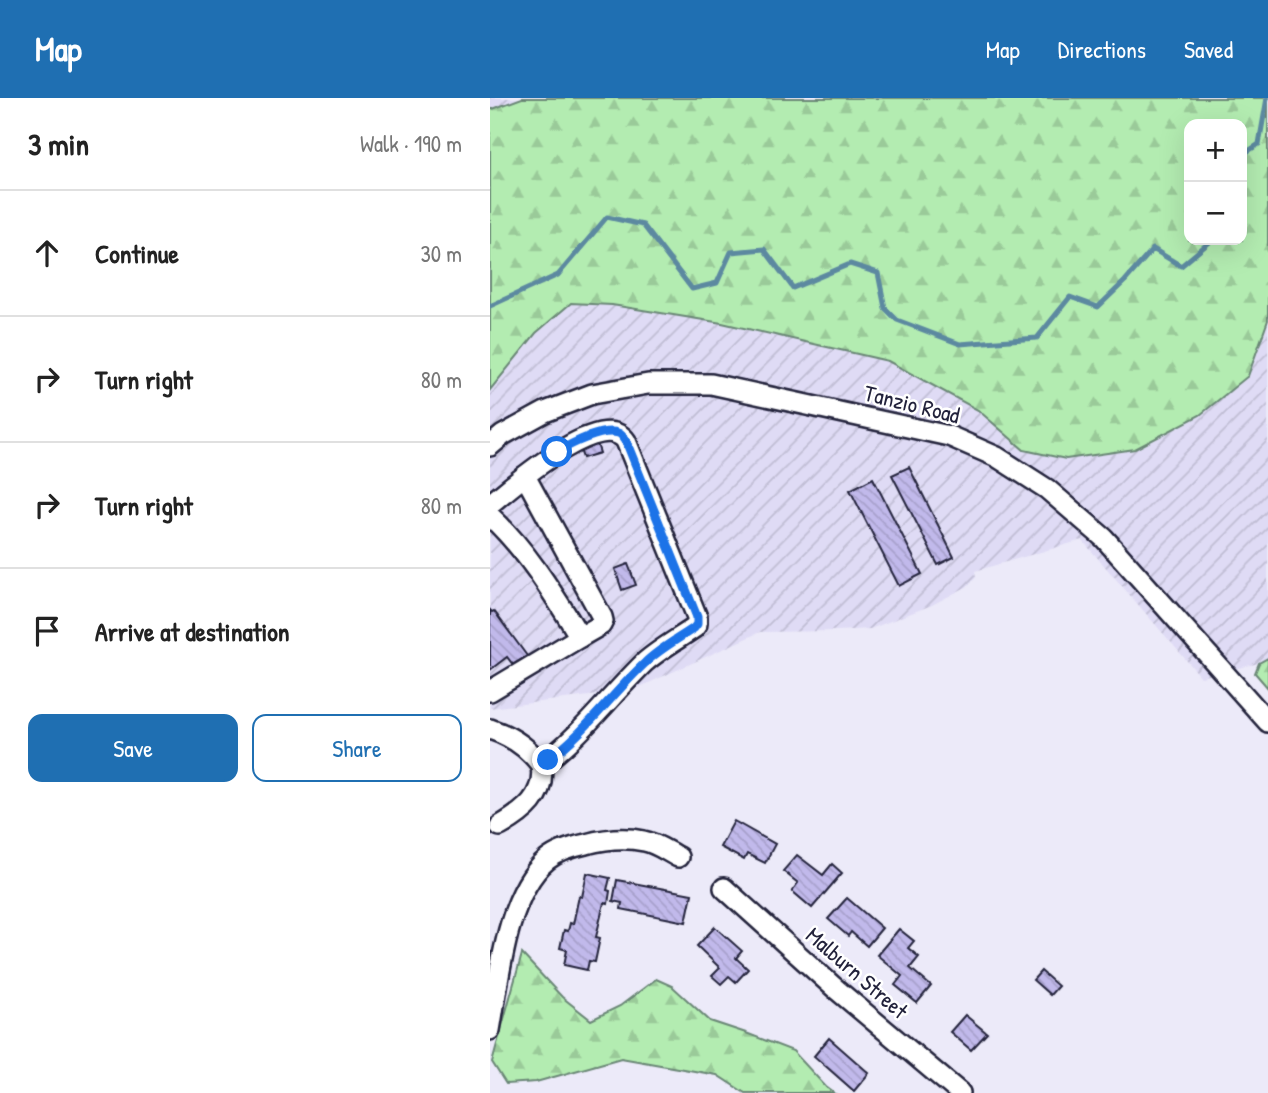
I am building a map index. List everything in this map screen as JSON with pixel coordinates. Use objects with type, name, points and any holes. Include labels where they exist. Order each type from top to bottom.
[{"type":"street","name":"Tanzio Road","points":[[490,446],[502,435],[545,412],[593,394],[648,384],[711,384],[950,436],[997,457],[1047,489],[1104,538],[1268,722]]},
{"type":"street","points":[[490,504],[557,452],[581,439],[617,432],[626,441],[697,617],[694,628],[646,662],[580,732],[541,765]]},
{"type":"street","points":[[490,691],[601,625],[603,621],[525,476]]},
{"type":"street","points":[[490,516],[536,569],[580,637]]},
{"type":"street","points":[[490,729],[523,746],[541,765],[543,774],[537,795],[528,807],[500,826]]},
{"type":"street","points":[[490,1030],[515,908],[534,872],[549,858],[566,849],[606,838],[646,841],[678,857]]},
{"type":"street","name":"Malburn Street","points":[[724,888],[836,989],[960,1093]]},
{"type":"shaded area","points":[[490,98],[522,98],[490,110]]},
{"type":"shaded area","points":[[571,302],[612,305],[722,323],[888,361],[978,410],[1024,450],[1247,376],[1268,320],[1268,658],[1259,663],[1201,677],[1082,540],[975,571],[976,577],[968,586],[932,605],[870,629],[760,632],[631,691],[490,708],[490,390],[536,333]]},
{"type":"green space","points":[[522,98],[1268,98],[1268,320],[1248,376],[1200,415],[1135,449],[1066,459],[1024,450],[978,410],[888,361],[722,323],[612,305],[571,303],[536,333],[490,390],[490,110]]},
{"type":"green space","points":[[1268,658],[1268,688],[1255,673],[1259,663]]},
{"type":"green space","points":[[522,954],[562,997],[591,1020],[620,1006],[656,979],[672,986],[710,1021],[793,1051],[834,1093],[745,1093],[717,1075],[621,1058],[536,1082],[506,1084],[492,1062]]},
{"type":"building","points":[[596,441],[600,453],[583,458],[579,447]]},
{"type":"building","points":[[909,467],[954,557],[938,565],[892,475]]},
{"type":"building","points":[[873,478],[922,574],[899,586],[850,490]]},
{"type":"building","points":[[628,564],[636,585],[622,590],[615,569]]},
{"type":"building","points":[[490,610],[494,611],[527,656],[514,666],[507,657],[490,670]]},
{"type":"building","points":[[734,821],[775,844],[765,863],[747,854],[744,860],[720,847]]},
{"type":"building","points":[[797,855],[823,875],[832,864],[842,873],[812,908],[792,891],[798,883],[783,871]]},
{"type":"building","points":[[587,873],[610,878],[607,890],[610,891],[608,904],[604,903],[596,937],[600,938],[595,962],[589,961],[587,970],[564,965],[567,950],[560,948],[564,930],[568,931],[570,923],[573,924]]},
{"type":"building","points":[[617,880],[692,894],[686,922],[621,909],[622,903],[613,901]]},
{"type":"building","points":[[847,898],[882,928],[867,946],[851,932],[848,936],[828,919]]},
{"type":"building","points":[[715,927],[742,951],[736,958],[748,969],[736,982],[729,976],[721,984],[712,976],[720,968],[697,946]]},
{"type":"building","points":[[899,929],[914,941],[908,948],[919,957],[910,968],[931,986],[917,1003],[895,985],[902,976],[877,955]]},
{"type":"building","points":[[1041,971],[1058,986],[1050,995],[1033,980]]},
{"type":"building","points":[[965,1015],[987,1033],[971,1050],[950,1032]]},
{"type":"building","points":[[829,1038],[869,1073],[854,1091],[814,1056]]},
{"type":"waterway","points":[[1247,152],[1259,144],[1267,98]]},
{"type":"waterway","points":[[490,306],[558,275],[607,217],[643,225],[692,289],[717,283],[731,252],[764,249],[793,288],[850,264],[878,273],[885,308],[897,320],[960,344],[1037,338],[1070,297],[1098,307],[1153,249],[1181,266],[1206,245]]},
{"type":"route","points":[[548,760],[580,732],[646,662],[697,624],[697,617],[622,436],[617,432],[600,434],[581,439],[557,452]]}]
